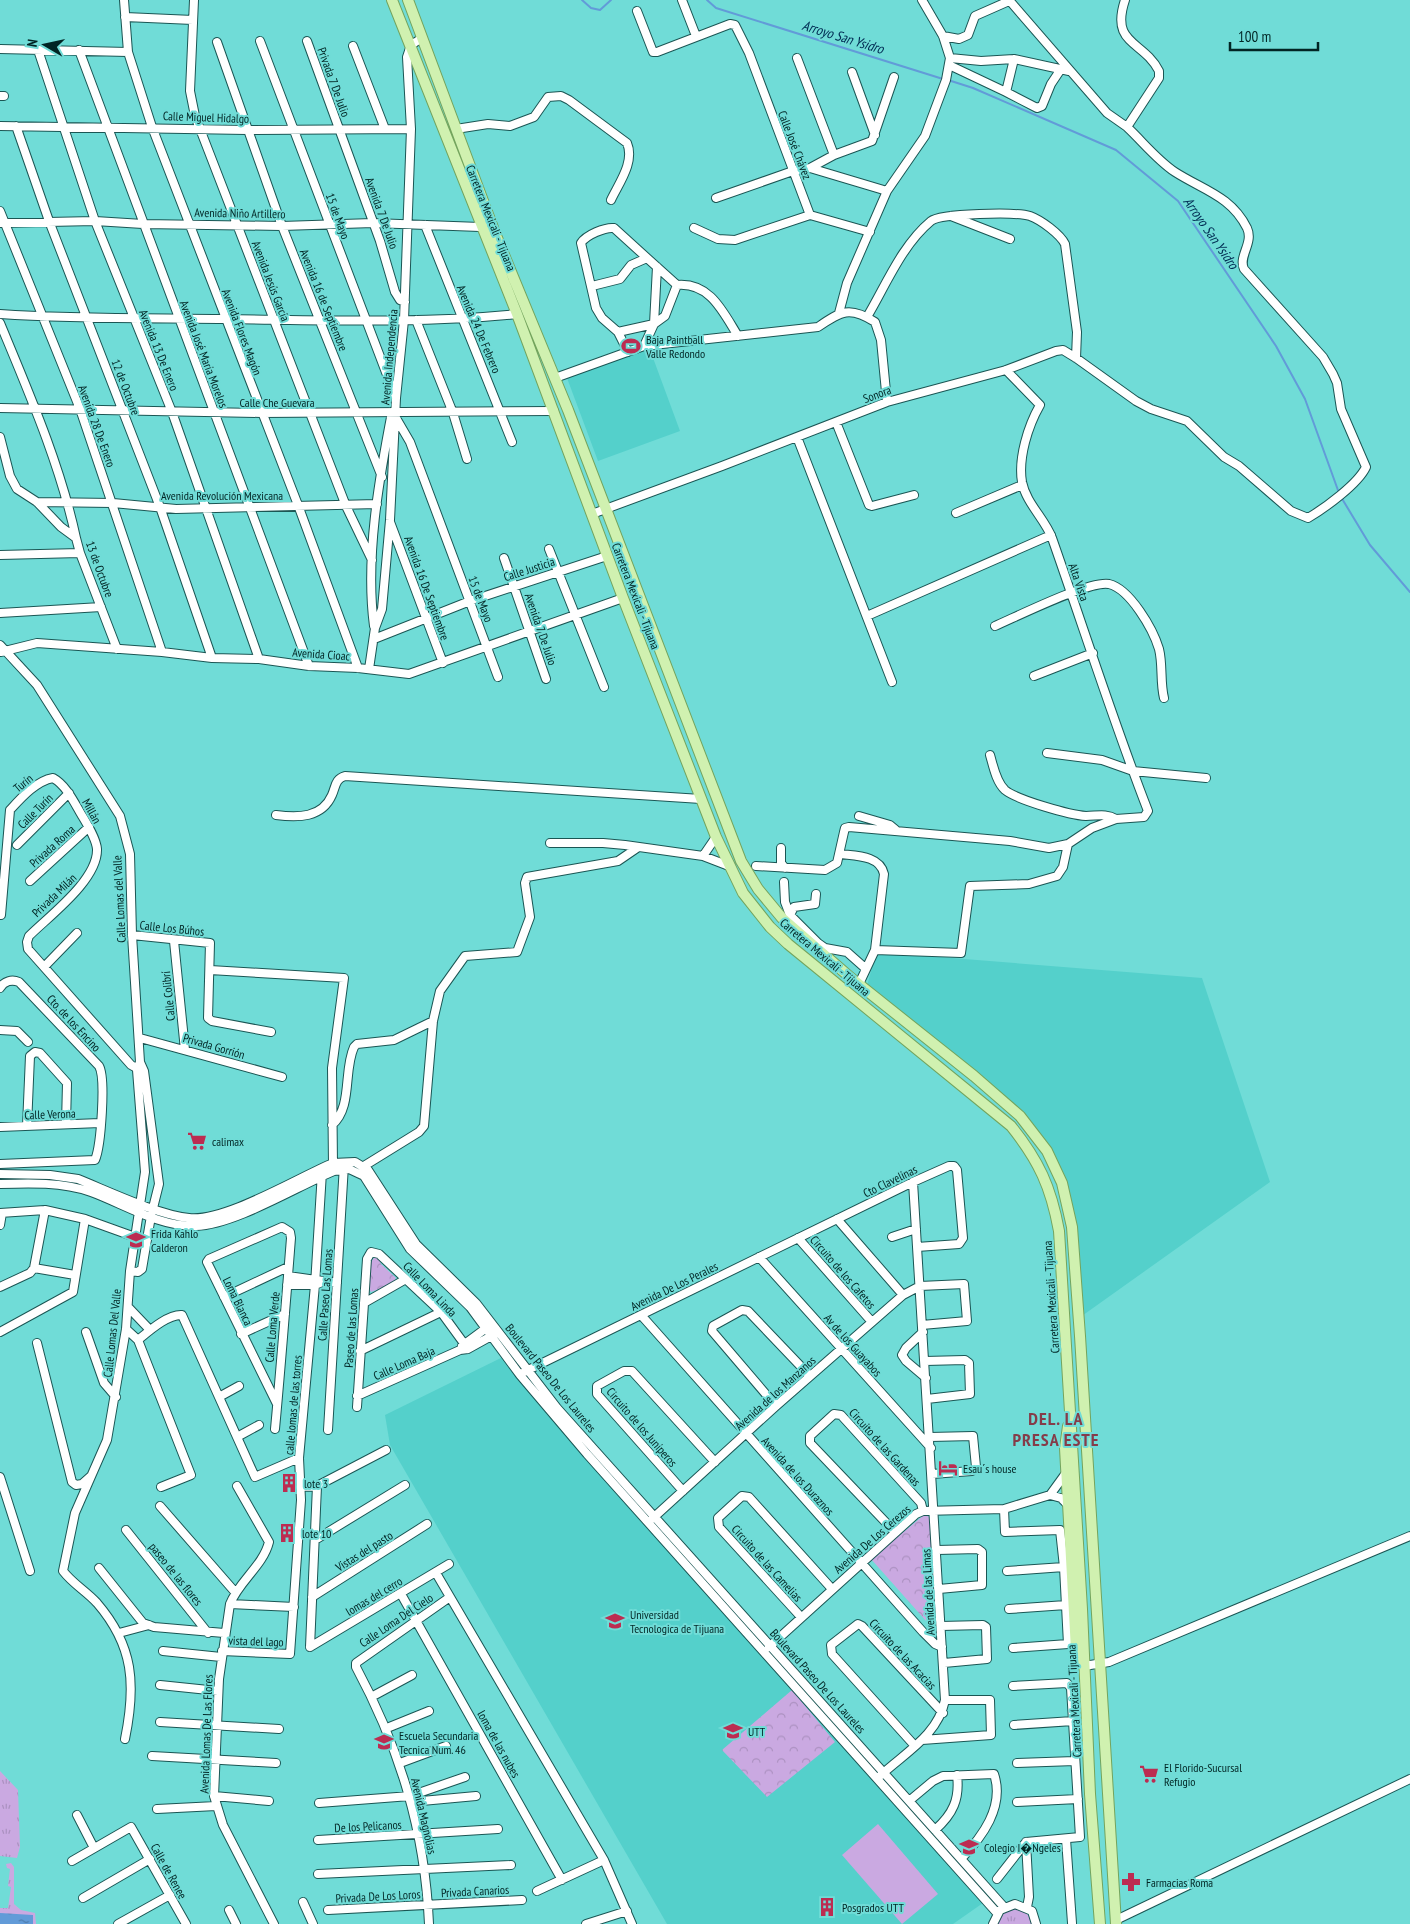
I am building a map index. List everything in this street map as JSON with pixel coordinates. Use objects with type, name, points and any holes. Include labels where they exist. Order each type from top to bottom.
[{"type":"main road","name":"Carretera Mexicali - Tijuana","points":[[392,0],[554,411],[623,598],[729,866],[752,905],[788,944],[1011,1126],[1038,1162],[1051,1192],[1059,1231],[1099,1923]]},
{"type":"main road","name":"Carretera Mexicali - Tijuana","points":[[408,0],[496,233],[606,508],[740,861],[769,905],[807,942],[974,1076],[1020,1116],[1047,1151],[1062,1183],[1072,1227],[1098,1665],[1116,1922]]},
{"type":"main road","points":[[1071,1418],[1065,1440],[1066,1473],[1076,1650],[1079,1661],[1084,1666]]},
{"type":"main road","points":[[1092,1823],[1099,1831],[1103,1873],[1112,1878]]},
{"type":"street","name":"Avenida Flores Magón","points":[[124,0],[128,52],[152,127],[298,505],[358,668]]},
{"type":"street","name":"Avenida Jesús García","points":[[194,0],[190,92],[199,128],[346,506],[372,560]]},
{"type":"street","points":[[637,11],[653,52],[658,52],[696,36],[682,0]]},
{"type":"street","points":[[839,313],[847,283],[888,191],[925,136],[938,103],[950,61],[943,36],[922,0]]},
{"type":"street","points":[[943,36],[959,38],[968,35],[975,16],[1009,0],[1106,113],[1127,127],[1159,78],[1159,72],[1122,31],[1120,15],[1125,0]]},
{"type":"street","points":[[125,17],[193,20]]},
{"type":"street","name":"Calle José Chávez","points":[[696,36],[730,24],[735,25],[749,53],[810,215]]},
{"type":"street","points":[[411,45],[422,38]]},
{"type":"street","name":"15 de Mayo","points":[[260,41],[365,321],[396,398]]},
{"type":"street","name":"Privada 7 De Julio","points":[[307,41],[340,130]]},
{"type":"street","name":"Avenida 16 de Septiembre","points":[[217,42],[282,226],[382,477]]},
{"type":"street","name":"Avenida Independencia","points":[[369,669],[375,628],[382,609],[390,520],[394,414],[404,320],[406,224],[411,129],[407,72],[411,45]]},
{"type":"street","points":[[353,46],[385,129]]},
{"type":"street","points":[[0,49],[128,52]]},
{"type":"street","name":"Avenida 13 De Enero","points":[[38,50],[95,221],[172,412],[258,659]]},
{"type":"street","name":"Avenida José María Morelos","points":[[79,50],[142,224],[309,666]]},
{"type":"street","points":[[797,58],[834,155]]},
{"type":"street","points":[[950,61],[1014,60],[1069,71]]},
{"type":"street","points":[[1006,92],[1014,60]]},
{"type":"street","points":[[950,61],[1006,92],[1040,108],[1051,84],[1061,69]]},
{"type":"street","points":[[852,72],[875,134]]},
{"type":"street","points":[[716,198],[793,171],[810,168],[834,155],[872,141],[894,77]]},
{"type":"street","points":[[456,129],[488,124],[510,126],[534,117],[548,97],[561,96],[628,143],[631,151],[630,160],[611,200]]},
{"type":"street","name":"Calle Miguel Hidalgo","points":[[0,126],[63,125],[248,130],[411,129]]},
{"type":"street","name":"12 de Octubre","points":[[16,126],[50,221],[160,507],[212,658]]},
{"type":"street","name":"Sonora","points":[[592,514],[887,402],[1006,370],[1063,350],[1136,401],[1151,409],[1188,421],[1224,457],[1239,466],[1291,511],[1301,517],[1308,518],[1347,490],[1362,476],[1366,467],[1341,409],[1337,383],[1323,357],[1244,269],[1242,263],[1248,246],[1247,229],[1219,195],[1168,166],[1127,127]]},
{"type":"street","name":"Avenida 7 De Julio","points":[[340,130],[374,223],[395,292],[400,300],[404,302]]},
{"type":"street","points":[[810,168],[888,191]]},
{"type":"street","name":"Avenida 28 De Enero","points":[[0,212],[2,223],[44,317],[80,409],[162,652]]},
{"type":"street","points":[[694,228],[718,239],[735,240],[810,215],[870,232]]},
{"type":"street","points":[[949,215],[1010,239]]},
{"type":"street","points":[[867,317],[912,241],[933,220],[949,215],[1028,215],[1062,238],[1067,254],[1077,332],[1076,358]]},
{"type":"street","name":"Avenida Niño Artillero","points":[[2,223],[95,221],[142,224],[188,223],[282,226],[374,223],[480,227]]},
{"type":"street","name":"Avenida 24 De Febrero","points":[[425,225],[512,442]]},
{"type":"street","points":[[628,352],[618,332],[602,318],[596,308],[581,247],[583,239],[607,228],[614,228],[677,285],[693,285],[712,296],[738,336]]},
{"type":"street","points":[[592,286],[620,279],[631,266],[647,258]]},
{"type":"street","points":[[644,346],[654,324],[657,267]]},
{"type":"street","points":[[618,332],[654,324],[664,316],[677,285]]},
{"type":"street","points":[[555,378],[644,346],[818,327],[839,313],[856,311],[875,322],[881,340],[887,402]]},
{"type":"street","points":[[0,314],[134,319],[365,321],[516,314]]},
{"type":"street","points":[[416,320],[453,413],[468,458]]},
{"type":"street","points":[[0,322],[35,409],[68,502],[76,538]]},
{"type":"street","points":[[956,513],[1022,484],[1020,470],[1034,416],[1040,405],[1006,370]]},
{"type":"street","name":"Calle Che Guevara","points":[[0,408],[215,413],[394,414],[554,411]]},
{"type":"street","points":[[375,628],[372,604],[372,560],[382,477],[394,414]]},
{"type":"street","name":"15 de Mayo","points":[[394,414],[410,442],[498,677]]},
{"type":"street","points":[[836,422],[869,505],[872,506],[914,495]]},
{"type":"street","name":"13 de Octubre","points":[[0,437],[4,466],[12,482],[17,488],[37,502],[61,527],[76,538],[117,648]]},
{"type":"street","points":[[797,437],[892,682]]},
{"type":"street","name":"Alta Vista","points":[[1022,484],[1051,535],[1093,653],[1108,706],[1148,811],[1144,817],[1116,819]]},
{"type":"street","name":"Avenida Revolución Mexicana","points":[[37,502],[113,503],[205,508],[378,504]]},
{"type":"street","name":"Avenida 16 De Septiembre","points":[[390,520],[442,663]]},
{"type":"street","points":[[867,616],[1051,535]]},
{"type":"street","points":[[549,549],[604,688]]},
{"type":"street","points":[[0,555],[80,553]]},
{"type":"street","name":"Calle Justicia","points":[[374,639],[470,601],[607,556]]},
{"type":"street","name":"Avenida 7 De Julio","points":[[504,558],[546,678]]},
{"type":"street","points":[[995,626],[1091,585],[1110,584],[1121,591],[1137,607],[1149,626],[1159,650],[1164,698]]},
{"type":"street","name":"Avenida Cioac","points":[[3,652],[21,646],[37,644],[117,648],[212,658],[258,659],[309,666],[358,668],[409,674],[623,598]]},
{"type":"street","points":[[0,613],[102,607]]},
{"type":"street","name":"Calle Lomas del Valle","points":[[0,645],[3,652],[37,685],[120,816],[130,854],[132,935],[140,1038],[140,1070],[145,1172],[130,1272],[138,1272],[142,1269],[159,1184],[140,1070]]},
{"type":"street","points":[[1034,676],[1093,653]]},
{"type":"street","points":[[1047,753],[1102,760],[1133,771],[1206,778]]},
{"type":"street","points":[[990,754],[1001,785],[1014,795],[1069,813],[1086,816],[1104,815],[1116,819]]},
{"type":"street","points":[[276,815],[295,818],[310,816],[326,804],[337,781],[345,776],[701,799]]},
{"type":"street","name":"Millán","points":[[53,778],[68,793],[89,827],[97,848],[95,862]]},
{"type":"street","name":"Turín","points":[[1,915],[10,810],[21,798],[46,779],[53,778]]},
{"type":"street","name":"Calle Turín","points":[[17,845],[68,793]]},
{"type":"street","points":[[858,816],[890,825],[898,831]]},
{"type":"street","points":[[756,866],[825,870],[837,862],[845,828],[1010,841],[1055,848],[1068,844],[1092,828],[1116,819]]},
{"type":"street","name":"Privada Roma","points":[[30,881],[89,827]]},
{"type":"street","points":[[703,856],[716,837]]},
{"type":"street","points":[[550,843],[603,843],[703,856],[729,866]]},
{"type":"street","points":[[874,950],[961,953],[970,886],[1029,884],[1057,876],[1063,867],[1068,844]]},
{"type":"street","points":[[0,1184],[29,1183],[77,1188],[138,1211],[188,1218],[215,1216],[322,1167],[364,1166],[418,1132],[424,1126],[433,1021],[440,991],[465,956],[512,954],[520,948],[530,917],[525,883],[527,878],[618,861],[636,848]]},
{"type":"street","points":[[781,848],[781,863],[785,868]]},
{"type":"street","points":[[840,854],[870,858],[882,867],[884,874],[874,950],[858,984]]},
{"type":"street","name":"Privada Milán","points":[[44,967],[28,949],[27,942],[29,936],[89,876],[95,862]]},
{"type":"street","points":[[784,882],[785,902],[790,914],[818,944],[826,948],[847,952],[865,968]]},
{"type":"street","points":[[790,914],[794,907],[815,904],[816,894]]},
{"type":"street","points":[[77,933],[44,967],[140,1070]]},
{"type":"street","name":"Calle Los Búhos","points":[[132,935],[174,941],[210,943]]},
{"type":"street","name":"Calle Colibrí","points":[[174,941],[185,1050]]},
{"type":"street","name":"Privada Gorrión","points":[[210,943],[208,1018],[226,1024],[271,1032]]},
{"type":"street","points":[[210,970],[344,978],[338,1030],[332,1058],[333,1167]]},
{"type":"street","name":"Cto. de los Encino","points":[[0,1164],[91,1161],[96,1156],[103,1074],[100,1066],[20,982],[13,980],[1,986]]},
{"type":"street","points":[[332,1126],[339,1119],[354,1047],[357,1044],[394,1040],[433,1021]]},
{"type":"street","points":[[0,1030],[17,1031],[28,1042]]},
{"type":"street","name":"Privada Gorrión","points":[[140,1038],[282,1077]]},
{"type":"street","points":[[27,1126],[30,1056],[35,1052],[40,1053],[67,1083],[66,1124]]},
{"type":"street","name":"Calle Verona","points":[[0,1127],[100,1123]]},
{"type":"street","name":"Boulevard Paseo De Los Laureles","points":[[344,1165],[364,1176],[410,1249],[458,1293],[490,1326]]},
{"type":"street","name":"Calle Paseo Las Lomas","points":[[328,1430],[344,1165]]},
{"type":"street","name":"Boulevard Paseo De Los Laureles","points":[[364,1166],[416,1244],[463,1288],[523,1372],[557,1408],[764,1652],[881,1775],[909,1800],[1004,1907]]},
{"type":"street","name":"Cto Clavelinas","points":[[837,1219],[912,1182],[948,1166],[954,1166],[963,1238],[959,1244],[917,1247]]},
{"type":"street","points":[[318,1282],[322,1167]]},
{"type":"street","points":[[0,1174],[63,1176],[78,1179],[140,1203],[152,1212],[184,1225],[195,1226],[218,1223],[322,1176],[333,1167]]},
{"type":"street","name":"Avenida de las Limas","points":[[881,1775],[922,1740],[942,1713],[945,1700],[931,1448],[912,1182]]},
{"type":"street","points":[[0,1287],[30,1273],[34,1268],[44,1210]]},
{"type":"street","points":[[0,1225],[1,1213],[44,1210],[84,1219],[135,1237]]},
{"type":"street","points":[[0,1332],[67,1297],[72,1292],[84,1219]]},
{"type":"street","points":[[837,1219],[903,1295]]},
{"type":"street","name":"Avenida De Los Perales","points":[[523,1372],[837,1219]]},
{"type":"street","name":"Calle Loma Verde","points":[[207,1262],[277,1229],[287,1229],[291,1238],[274,1429]]},
{"type":"street","points":[[892,1237],[916,1229]]},
{"type":"street","name":"Circuito de los Cafetos","points":[[798,1238],[872,1322]]},
{"type":"street","name":"Calle Loma Linda","points":[[371,1252],[379,1254],[441,1312],[464,1347]]},
{"type":"street","name":"Paseo de las Lomas","points":[[357,1407],[367,1259],[371,1252]]},
{"type":"street","name":"Av de los Guayabos","points":[[759,1257],[931,1448]]},
{"type":"street","name":"Loma Blanca","points":[[207,1262],[277,1404]]},
{"type":"street","points":[[224,1297],[288,1267]]},
{"type":"street","points":[[34,1268],[75,1275]]},
{"type":"street","name":"Calle Lomas Del Valle","points":[[119,1633],[95,1601],[72,1583],[63,1571],[75,1513],[94,1474],[107,1440],[116,1397],[129,1308],[130,1272]]},
{"type":"street","points":[[288,1276],[318,1282],[337,1283]]},
{"type":"street","points":[[364,1303],[406,1279]]},
{"type":"street","points":[[287,1285],[318,1282]]},
{"type":"street","name":"calle lomas de las torres","points":[[290,1654],[296,1589],[300,1458],[318,1282]]},
{"type":"street","points":[[920,1286],[964,1284],[967,1311],[966,1321],[922,1328],[906,1348],[902,1355],[906,1361],[926,1378]]},
{"type":"street","name":"Avenida de los Manzanos","points":[[652,1519],[840,1349],[903,1295],[920,1286]]},
{"type":"street","points":[[129,1308],[150,1330]]},
{"type":"street","points":[[776,1406],[712,1331],[713,1326],[742,1310],[748,1311],[810,1376]]},
{"type":"street","points":[[360,1351],[441,1312]]},
{"type":"street","points":[[242,1334],[285,1314]]},
{"type":"street","name":"Avenida de los Duraznos","points":[[641,1314],[745,1434],[923,1632],[935,1644],[942,1647]]},
{"type":"street","points":[[138,1340],[150,1330],[175,1316],[182,1315],[255,1477],[300,1458]]},
{"type":"street","name":"Calle Loma Baja","points":[[464,1347],[490,1326]]},
{"type":"street","points":[[126,1329],[138,1340],[191,1475],[161,1487]]},
{"type":"street","points":[[86,1332],[104,1383],[116,1397]]},
{"type":"street","name":"Calle Loma Baja","points":[[357,1396],[495,1334]]},
{"type":"street","points":[[37,1343],[72,1482],[76,1485],[82,1484],[94,1474]]},
{"type":"street","points":[[925,1361],[965,1360],[969,1363],[970,1394],[927,1399]]},
{"type":"street","name":"Circuito de los Juníperos","points":[[683,1491],[597,1394],[597,1386],[624,1371],[632,1371],[715,1462]]},
{"type":"street","points":[[219,1396],[238,1386]]},
{"type":"street","name":"Circuito de las Gardenas","points":[[894,1532],[810,1443],[810,1436],[834,1414],[841,1414],[920,1503],[923,1511]]},
{"type":"street","points":[[237,1437],[259,1425]]},
{"type":"street","points":[[930,1437],[972,1436],[976,1467],[972,1471],[932,1474]]},
{"type":"street","points":[[300,1487],[317,1486],[386,1450]]},
{"type":"street","points":[[1066,1473],[1050,1496],[1061,1498],[1068,1505]]},
{"type":"street","points":[[0,1477],[30,1571]]},
{"type":"street","points":[[315,1540],[405,1485]]},
{"type":"street","name":"Avenida Lomas De Las Flores","points":[[237,1486],[269,1542],[266,1554],[235,1592],[230,1604],[221,1654],[214,1796],[223,1825],[274,1924]]},
{"type":"street","points":[[296,1589],[313,1593],[317,1486]]},
{"type":"street","name":"Circuito de las Camelias","points":[[801,1617],[717,1522],[718,1518],[742,1496],[745,1496],[832,1589]]},
{"type":"street","name":"Avenida De Los Cerezos","points":[[764,1652],[916,1514],[923,1511],[1004,1509],[1050,1496]]},
{"type":"street","points":[[160,1506],[235,1592]]},
{"type":"street","points":[[1004,1509],[1005,1532],[1060,1530],[1064,1567],[1068,1644],[1012,1648]]},
{"type":"street","name":"Boulevard Paseo De Los Laureles","points":[[652,1519],[771,1645],[997,1913]]},
{"type":"street","name":"Vistas del pasto","points":[[313,1593],[427,1524]]},
{"type":"street","name":"paseo de las flores","points":[[126,1530],[208,1633]]},
{"type":"street","points":[[1084,1666],[1098,1665],[1174,1636],[1410,1536]]},
{"type":"street","points":[[937,1550],[978,1549],[982,1552],[982,1585],[939,1589]]},
{"type":"street","name":"lomas del cerro","points":[[313,1593],[310,1647],[449,1564]]},
{"type":"street","points":[[1007,1571],[1064,1567]]},
{"type":"street","points":[[99,1568],[143,1623],[208,1633],[224,1633]]},
{"type":"street","points":[[436,1573],[604,1860],[632,1924]]},
{"type":"street","name":"loma de las nubes","points":[[401,1594],[562,1880]]},
{"type":"street","name":"Calle Loma Del Cielo","points":[[356,1663],[416,1619],[450,1597]]},
{"type":"street","points":[[230,1604],[294,1607]]},
{"type":"street","points":[[1009,1610],[1066,1606]]},
{"type":"street","name":"Circuito de las Acacias","points":[[915,1746],[832,1654],[831,1645],[858,1624],[862,1626],[942,1713]]},
{"type":"street","points":[[125,1740],[132,1703],[129,1664],[119,1633],[148,1625]]},
{"type":"street","points":[[941,1626],[983,1625],[986,1627],[987,1659],[944,1663]]},
{"type":"street","name":"vista del lago","points":[[163,1651],[221,1654],[290,1654]]},
{"type":"street","name":"Avenida Magnolias","points":[[356,1663],[356,1667],[387,1728],[411,1799],[424,1869],[429,1924]]},
{"type":"street","points":[[372,1696],[412,1675]]},
{"type":"street","points":[[997,1879],[1026,1842],[1080,1837],[1070,1684],[1013,1686]]},
{"type":"street","points":[[160,1686],[218,1691]]},
{"type":"street","points":[[922,1740],[991,1735],[990,1700],[945,1700]]},
{"type":"street","points":[[387,1728],[429,1711]]},
{"type":"street","points":[[1014,1725],[1073,1721]]},
{"type":"street","points":[[160,1722],[279,1729]]},
{"type":"street","points":[[400,1763],[446,1746]]},
{"type":"street","points":[[152,1756],[276,1763]]},
{"type":"street","points":[[1017,1763],[1076,1761]]},
{"type":"street","points":[[909,1800],[938,1778],[957,1775],[994,1774],[996,1778],[996,1795],[992,1818],[981,1838],[961,1860]]},
{"type":"street","points":[[935,1830],[954,1811],[957,1799],[957,1775]]},
{"type":"street","points":[[411,1799],[465,1777]]},
{"type":"street","points":[[1116,1922],[1410,1779]]},
{"type":"street","points":[[452,1782],[460,1797]]},
{"type":"street","points":[[214,1796],[269,1801]]},
{"type":"street","points":[[319,1802],[476,1796]]},
{"type":"street","points":[[1017,1802],[1078,1799]]},
{"type":"street","points":[[157,1809],[216,1806]]},
{"type":"street","points":[[72,1861],[94,1848],[77,1815]]},
{"type":"street","name":"Calle de Renee","points":[[94,1848],[131,1827],[186,1924]]},
{"type":"street","name":"De los Pelicanos","points":[[318,1840],[498,1829]]},
{"type":"street","points":[[1066,1839],[1072,1923]]},
{"type":"street","points":[[1026,1842],[1029,1897],[1027,1908]]},
{"type":"street","points":[[83,1898],[150,1859]]},
{"type":"street","points":[[537,1891],[604,1860]]},
{"type":"street","points":[[318,1874],[510,1865]]},
{"type":"street","points":[[118,1924],[170,1895]]},
{"type":"street","name":"Privada Canarios","points":[[428,1905],[522,1900]]},
{"type":"street","points":[[303,1902],[313,1924]]},
{"type":"street","points":[[993,1924],[997,1913],[1004,1907],[1016,1904],[1027,1908],[1035,1916],[1036,1924]]},
{"type":"street","name":"Privada De Los Loros","points":[[328,1910],[428,1905]]},
{"type":"street","points":[[229,1910],[236,1924]]},
{"type":"street","points":[[586,1924],[627,1912]]},
{"type":"shaded area","points":[[649,347],[680,431],[598,461],[567,378]]},
{"type":"shaded area","points":[[876,952],[1202,978],[1270,1182],[1079,1318],[1067,1197],[1034,1131],[867,986]]},
{"type":"shaded area","name":"Universidad Tecnologica de Tijuana","points":[[509,1354],[592,1457],[983,1903],[953,1924],[667,1924],[390,1445],[385,1415]]},
{"type":"green space","points":[[375,1257],[378,1257],[381,1264],[396,1278],[392,1284],[371,1292],[369,1274],[371,1263]]},
{"type":"green space","points":[[924,1515],[930,1517],[935,1617],[934,1620],[927,1622],[871,1559]]},
{"type":"green space","points":[[792,1690],[835,1742],[767,1797],[722,1750]]},
{"type":"green space","points":[[0,1771],[18,1790],[20,1847],[17,1858],[0,1856]]},
{"type":"green space","points":[[878,1824],[938,1894],[902,1924],[842,1855]]},
{"type":"green space","points":[[11,1863],[14,1867],[14,1904],[21,1910],[35,1913],[36,1924],[0,1924],[0,1908],[8,1908],[11,1887],[8,1886],[10,1869],[7,1868],[6,1864]]},
{"type":"green space","points":[[1012,1908],[1025,1912],[1032,1924],[997,1924],[1001,1914]]},
{"type":"water","points":[[0,1913],[33,1915],[33,1924],[0,1924]]},
{"type":"waterway","name":"Arroyo San Ysidro","points":[[582,0],[591,8],[600,10],[611,0]]},
{"type":"waterway","name":"Arroyo San Ysidro","points":[[707,0],[716,8],[943,79]]},
{"type":"waterway","name":"Arroyo San Ysidro","points":[[948,80],[973,88],[1116,150],[1178,201],[1276,346],[1305,399],[1339,493]]},
{"type":"waterway","name":"Arroyo San Ysidro","points":[[1341,497],[1370,545],[1410,592]]},
{"type":"place","name":"Baja Paintball Valle Redondo","points":[[631,346]]},
{"type":"place","name":"calimax","points":[[197,1141]]},
{"type":"place","name":"Frida Kahlo Calderon","points":[[136,1240]]},
{"type":"place","name":"Esau´s house","points":[[948,1468]]},
{"type":"place","name":"lote 3","points":[[289,1483]]},
{"type":"place","name":"lote 10","points":[[287,1533]]},
{"type":"place","name":"Universidad Tecnologica de Tijuana","points":[[615,1621]]},
{"type":"place","name":"UTT","points":[[733,1731]]},
{"type":"place","name":"Escuela Secundaria Tecnica Num. 46","points":[[384,1742]]},
{"type":"place","name":"El Florido-Sucursal Refugio","points":[[1149,1774]]},
{"type":"place","name":"Colegio I�Ngeles","points":[[969,1847]]},
{"type":"place","name":"Farmacias Roma","points":[[1131,1882]]},
{"type":"place","name":"Posgrados UTT","points":[[827,1907]]},
{"type":"district","name":"DEL. LA PRESA ESTE","points":[[1056,1428]]}]
